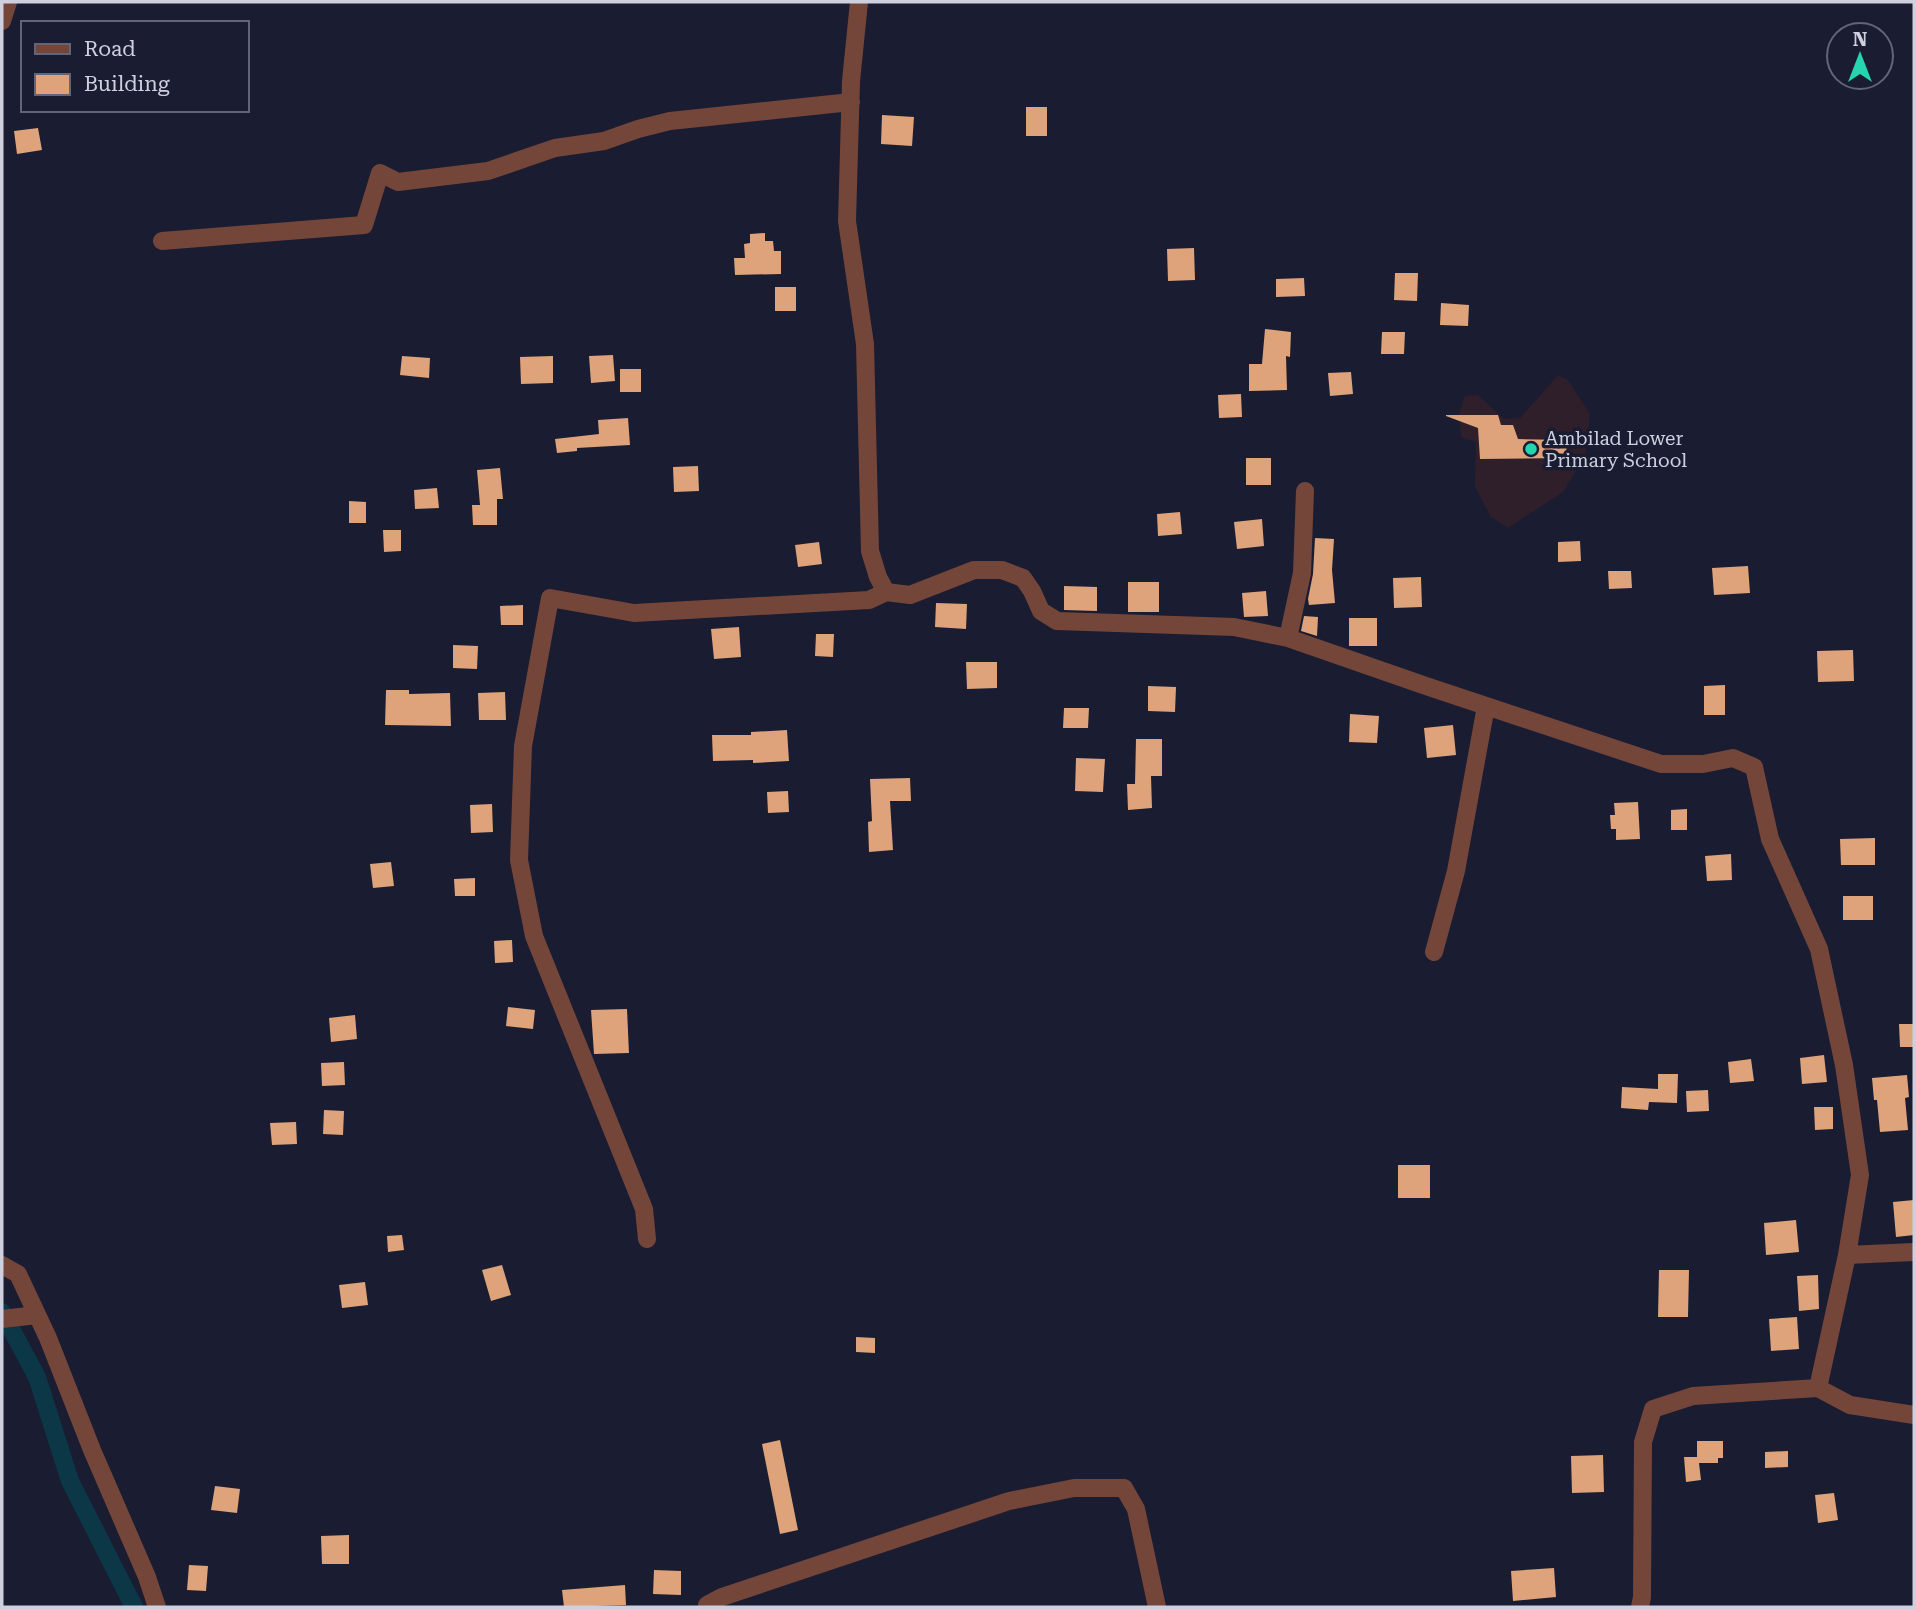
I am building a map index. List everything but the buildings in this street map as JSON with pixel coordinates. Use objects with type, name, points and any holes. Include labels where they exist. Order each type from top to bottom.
[{"type":"street","points":[[2,22],[8,2]]},
{"type":"street","points":[[859,2],[851,102],[847,221],[865,344],[870,551],[877,577],[886,592]]},
{"type":"street","points":[[162,241],[364,225],[380,173],[398,182],[488,171],[555,148],[604,141],[670,121],[851,102]]},
{"type":"street","points":[[1288,638],[1302,573],[1305,491]]},
{"type":"street","points":[[647,1238],[644,1209],[534,936],[519,860],[523,746],[550,598],[634,613],[869,600],[886,592],[910,595],[974,570],[1002,570],[1023,578],[1041,611],[1058,621],[1234,627],[1288,638],[1661,764],[1703,764],[1733,758],[1754,767],[1770,839],[1819,949],[1844,1065],[1860,1175],[1847,1255],[1818,1388]]},
{"type":"street","points":[[1434,953],[1456,871],[1486,706]]},
{"type":"street","points":[[1847,1255],[1914,1252]]},
{"type":"street","points":[[2,1265],[18,1274],[48,1338],[157,1607]]},
{"type":"street","points":[[2,1319],[36,1315]]},
{"type":"street","points":[[1640,1607],[1643,1442],[1653,1409],[1693,1396],[1818,1388],[1850,1405],[1914,1415]]},
{"type":"street","points":[[708,1607],[707,1605],[722,1597],[1009,1502],[1074,1488],[1124,1488],[1136,1509],[1157,1607]]},
{"type":"shaded area","name":"Ambilad Lower Primary School","points":[[1558,375],[1568,380],[1590,414],[1585,456],[1563,492],[1508,528],[1491,517],[1475,487],[1476,442],[1461,437],[1459,413],[1465,396],[1478,395],[1504,419],[1520,418]]},
{"type":"waterway","points":[[2,1312],[37,1377],[70,1481],[134,1607]]},
{"type":"place","name":"Ambilad Lower Primary School","points":[[1531,449]]}]
